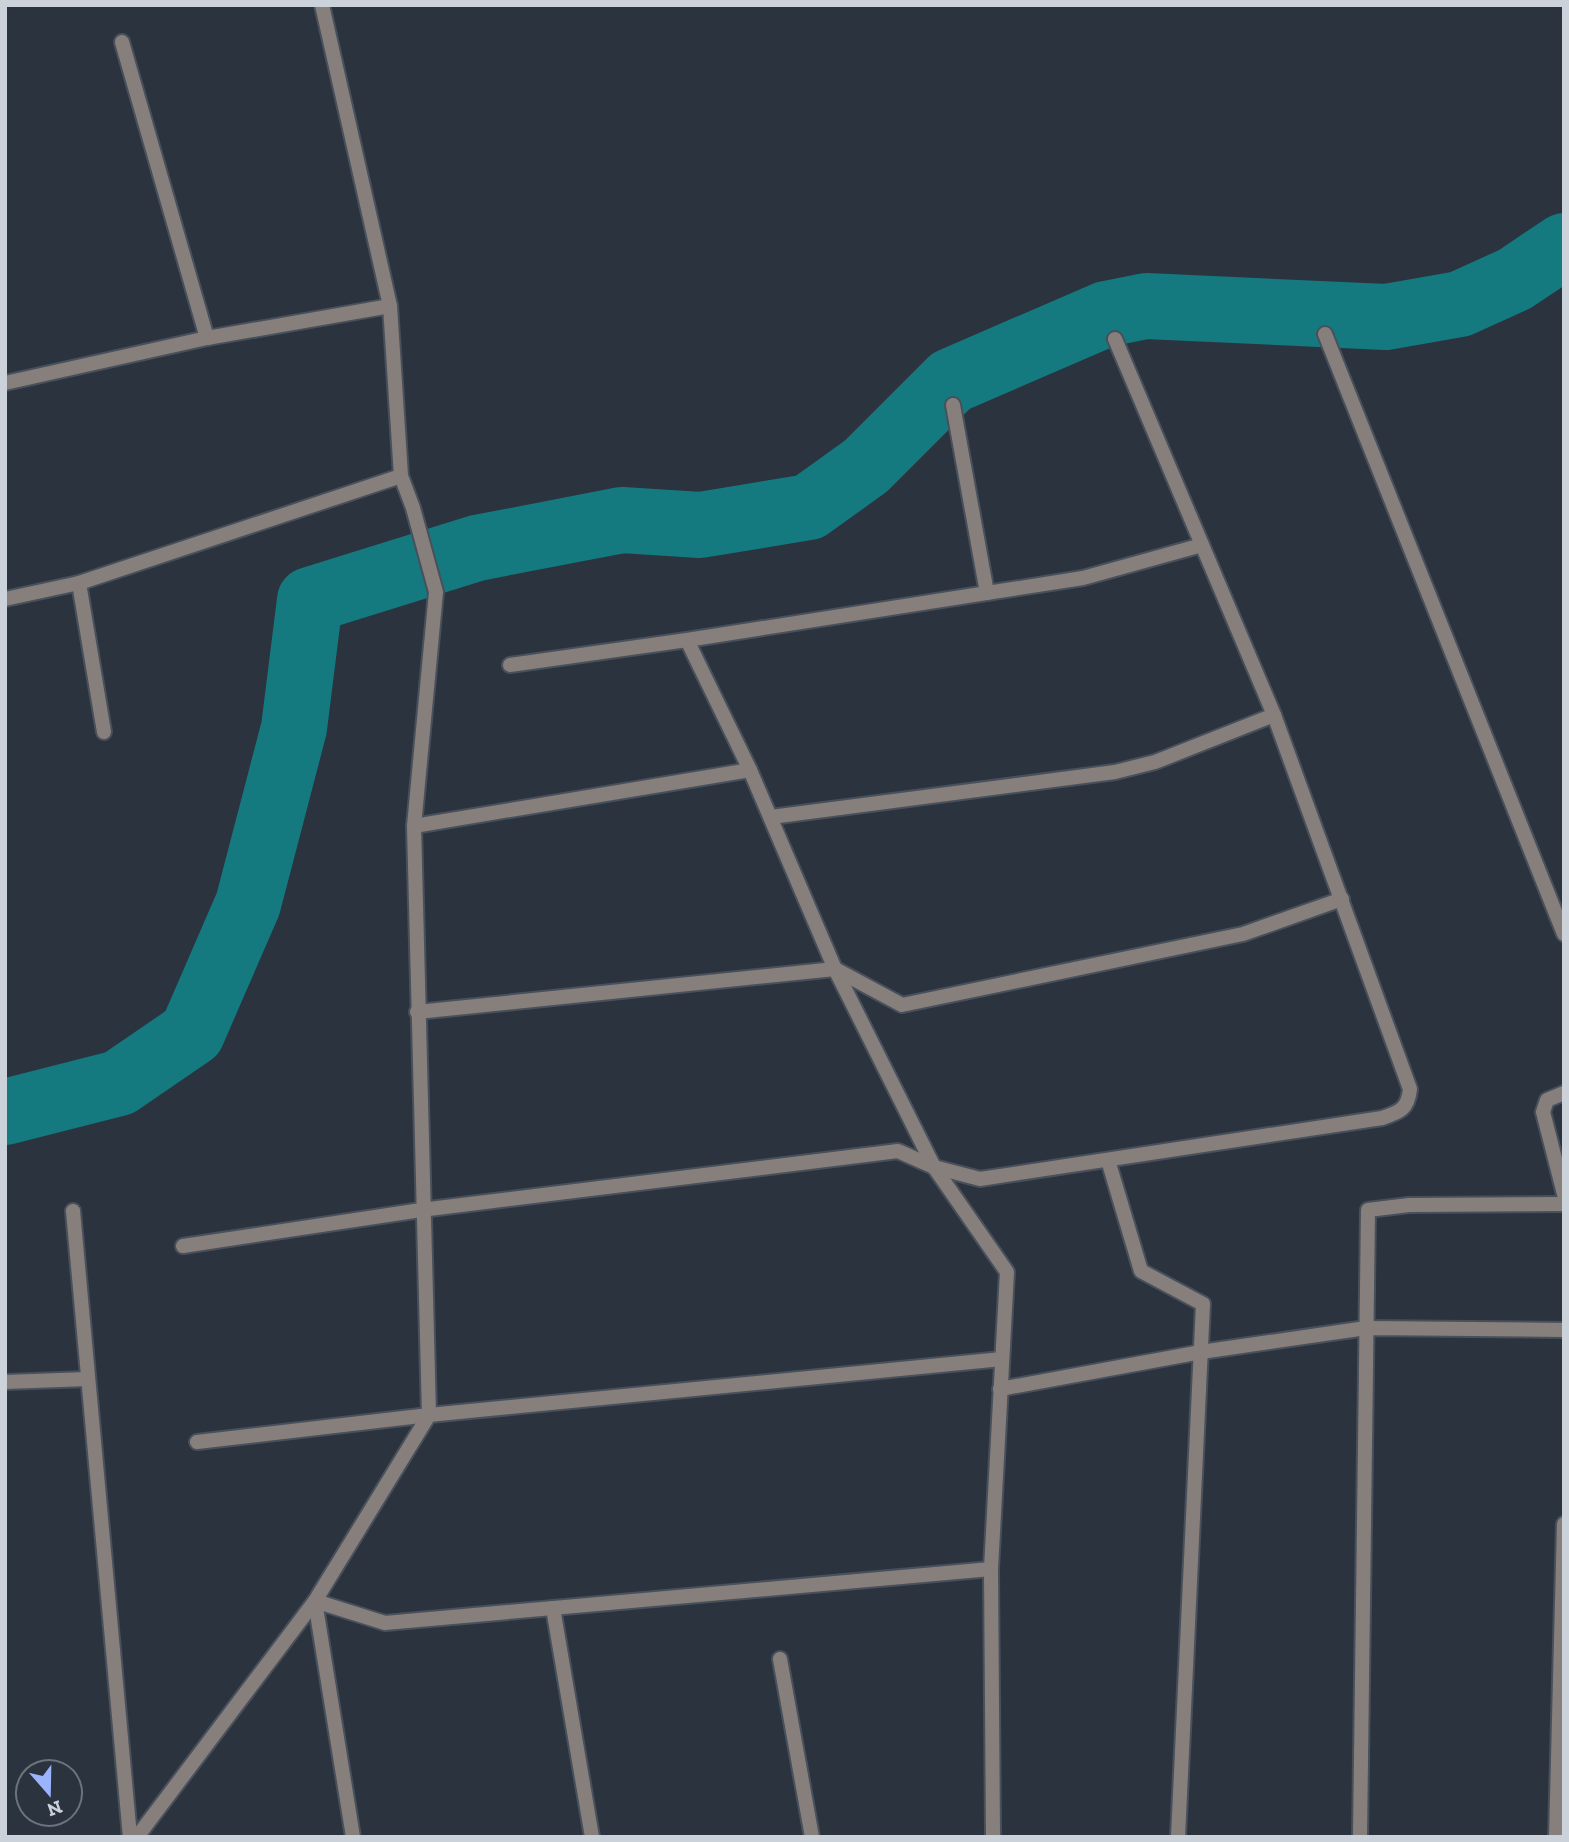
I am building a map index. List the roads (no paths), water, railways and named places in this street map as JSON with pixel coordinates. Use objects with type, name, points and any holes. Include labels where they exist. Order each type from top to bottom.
[{"type":"street","points":[[137,1837],[315,1601],[429,1415],[421,1210],[414,826],[436,592],[413,508],[401,477],[390,306],[322,5]]},
{"type":"street","points":[[122,43],[208,338]]},
{"type":"street","points":[[5,383],[208,338],[390,306]]},
{"type":"street","points":[[1325,334],[1564,934]]},
{"type":"street","points":[[183,1247],[421,1210],[898,1151],[934,1167],[980,1179],[1382,1118],[1401,1112],[1409,1101],[1410,1089],[1274,715],[1115,340]]},
{"type":"street","points":[[953,405],[987,593]]},
{"type":"street","points":[[5,599],[79,583],[401,477]]},
{"type":"street","points":[[510,665],[1083,578],[1202,545]]},
{"type":"street","points":[[79,583],[104,732]]},
{"type":"street","points":[[687,640],[750,770],[835,969],[934,1167],[1007,1272],[991,1569],[993,1837]]},
{"type":"street","points":[[771,817],[1115,772],[1155,762],[1274,715]]},
{"type":"street","points":[[414,826],[750,770]]},
{"type":"street","points":[[418,1012],[835,969],[902,1005],[1243,934],[1342,899]]},
{"type":"street","points":[[1564,1093],[1547,1100],[1543,1112],[1564,1194]]},
{"type":"street","points":[[1108,1160],[1141,1271],[1203,1304],[1178,1837]]},
{"type":"street","points":[[1360,1837],[1368,1210],[1409,1205],[1564,1204]]},
{"type":"street","points":[[73,1211],[130,1837]]},
{"type":"street","points":[[1000,1389],[1201,1352],[1366,1328],[1564,1330]]},
{"type":"street","points":[[197,1442],[429,1415],[1002,1360]]},
{"type":"street","points":[[5,1382],[88,1379]]},
{"type":"street","points":[[1556,1837],[1564,1524]]},
{"type":"street","points":[[315,1601],[385,1623],[991,1569]]},
{"type":"street","points":[[315,1601],[353,1837]]},
{"type":"street","points":[[553,1608],[592,1837]]},
{"type":"street","points":[[780,1659],[812,1837]]},
{"type":"waterway","points":[[5,1112],[119,1083],[192,1033],[248,904],[294,728],[310,600],[477,548],[622,520],[700,525],[809,507],[866,466],[951,381],[1106,314],[1146,306],[1386,317],[1460,304],[1515,279],[1564,246]]}]
